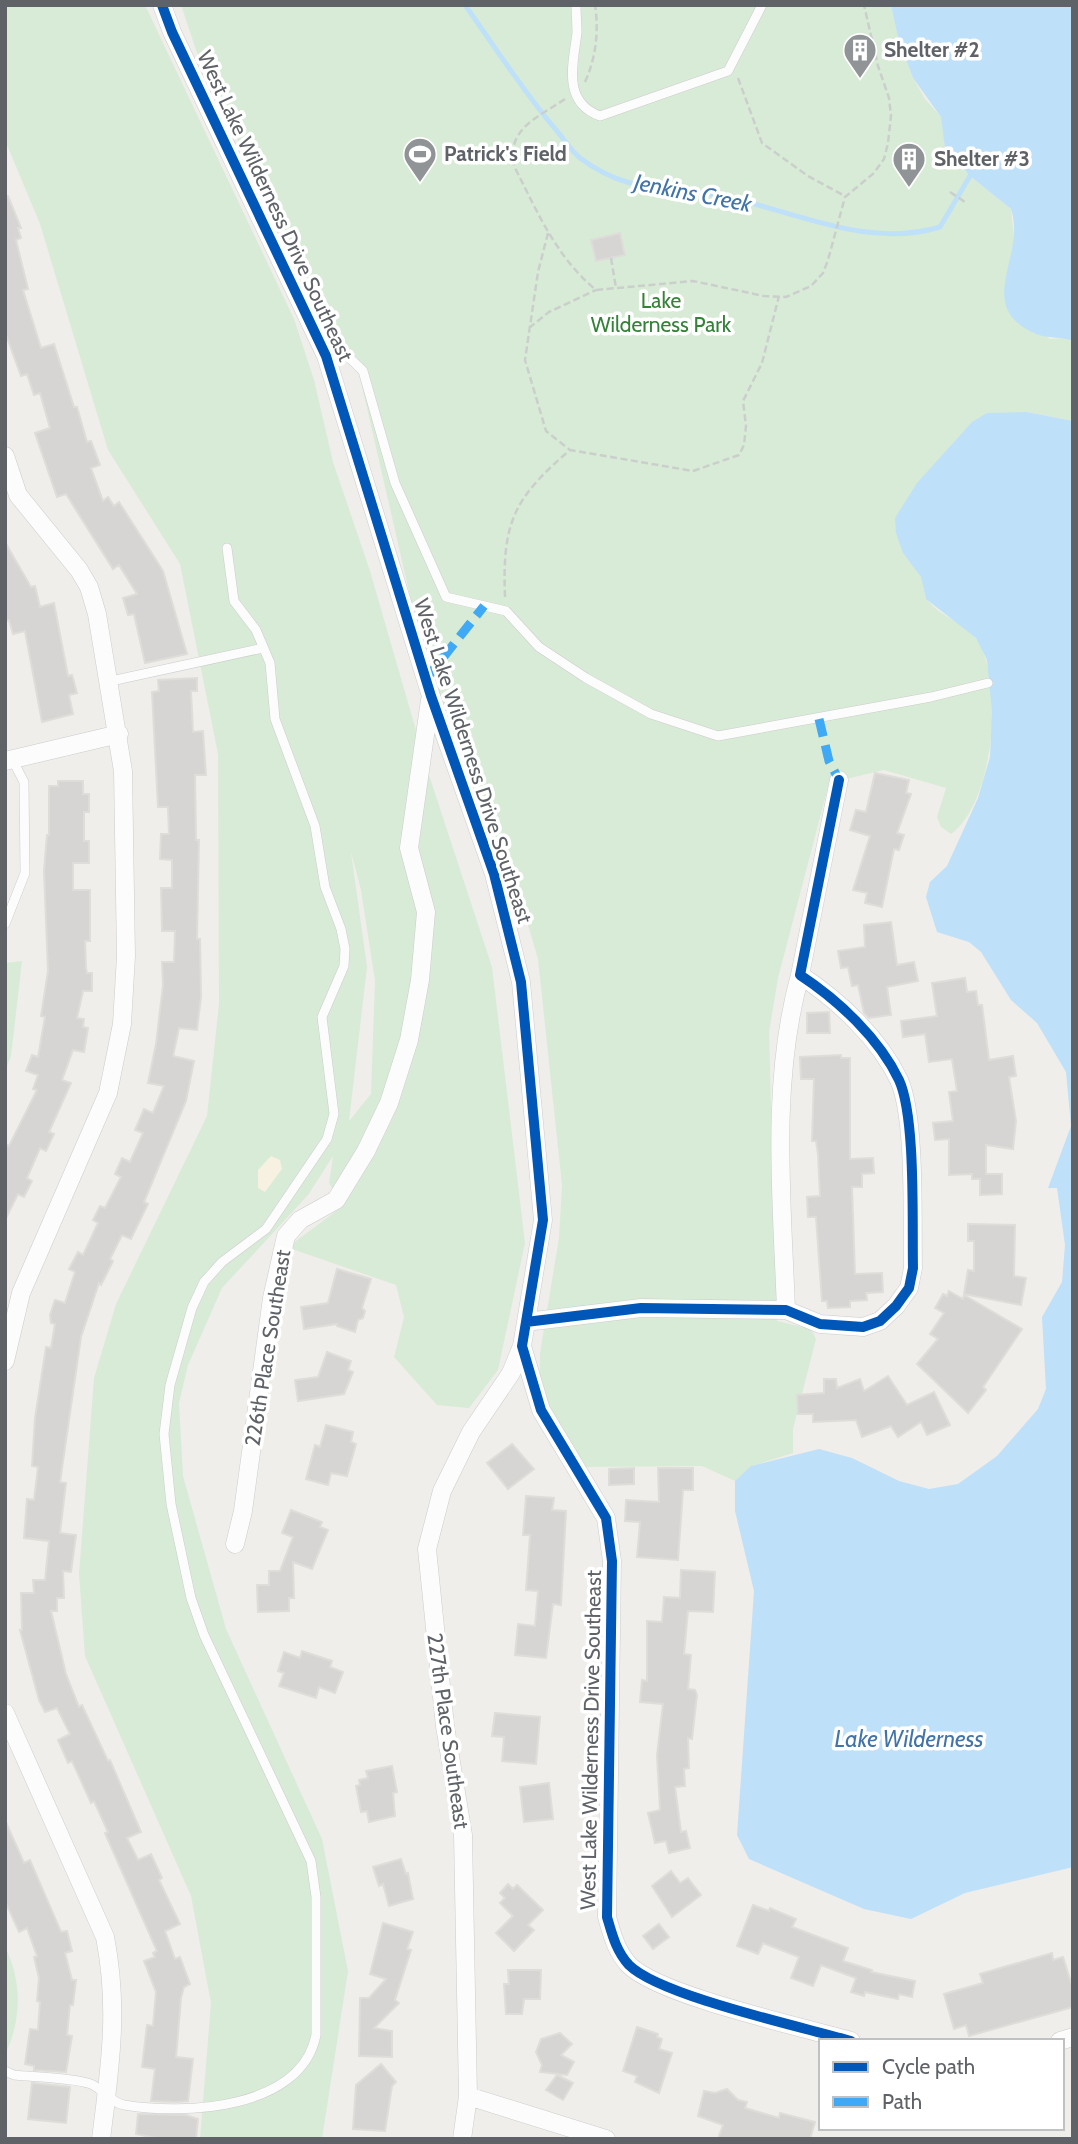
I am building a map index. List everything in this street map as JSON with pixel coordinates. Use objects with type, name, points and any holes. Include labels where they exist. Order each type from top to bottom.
[{"type":"street","name":"West Lake Wilderness Drive Southeast","points":[[162,5],[172,32],[310,320],[350,428],[431,696],[494,874],[521,982],[543,1220],[523,1346],[541,1410],[606,1518],[614,1596],[607,1917],[615,1945],[629,1965],[650,1980],[691,1995],[844,2039]]},
{"type":"street","points":[[5,456],[25,506],[79,570],[89,587],[111,681],[123,771],[126,956],[117,1057],[97,1122],[22,1293],[5,1361]]},
{"type":"street","name":"226th Place Southeast","points":[[235,1544],[243,1511],[272,1298],[286,1236],[300,1220],[336,1200],[366,1151],[389,1103],[409,1040],[420,980],[426,912],[409,848],[431,696]]},
{"type":"street","points":[[8,758],[119,734]]},
{"type":"street","points":[[786,1310],[781,1167],[784,1044],[839,780]]},
{"type":"street","points":[[526,1322],[641,1308],[786,1310],[820,1324],[863,1327],[880,1321],[909,1288],[913,1268],[908,1129],[899,1081],[856,1022],[800,975]]},
{"type":"street","name":"227th Place Southeast","points":[[463,2139],[468,2096],[463,1835],[445,1726],[428,1549],[442,1491],[471,1432],[511,1373],[523,1346]]},
{"type":"street","points":[[5,1713],[105,1937],[113,1976],[115,2013],[101,2139]]},
{"type":"street","points":[[468,2096],[606,2139]]},
{"type":"lane","points":[[576,5],[577,30],[571,75],[575,92],[593,113],[607,116],[728,71],[762,5]]},
{"type":"lane","points":[[310,320],[363,371],[396,484],[446,597],[506,611],[539,646],[586,678],[651,714],[718,736],[931,697],[988,683]]},
{"type":"lane","points":[[5,2071],[14,2075],[92,2084],[121,2105],[211,2108],[235,2104],[290,2077],[313,2049],[316,2035],[316,1897],[311,1861],[195,1610],[171,1504],[164,1434],[170,1385],[192,1308],[204,1282],[222,1262],[266,1229],[327,1139],[334,1114],[322,1017],[344,966],[345,949],[341,929],[325,887],[315,826],[275,719],[270,663],[256,630],[234,601],[227,548]]},
{"type":"lane","points":[[111,681],[263,648]]},
{"type":"lane","points":[[5,924],[25,873],[24,782],[8,758]]},
{"type":"path","points":[[575,92],[583,86],[593,61],[597,29],[595,5]]},
{"type":"path","points":[[528,330],[548,313],[596,290],[693,281],[779,296],[811,286],[824,273],[845,197],[874,173],[884,159],[891,116],[864,5]]},
{"type":"path","points":[[733,65],[762,143],[808,176],[845,197]]},
{"type":"path","points":[[555,106],[516,134],[511,153],[513,166],[563,257],[596,290]]},
{"type":"path","points":[[950,192],[965,202]]},
{"type":"path","points":[[548,233],[528,330],[525,360],[546,431],[570,450],[693,471],[739,455],[744,445],[746,426],[743,401],[762,363],[779,296]]},
{"type":"path","points":[[611,258],[616,288]]},
{"type":"path","points":[[506,611],[504,554],[512,518],[525,492],[570,450]]},
{"type":"green space","points":[[5,5],[145,5],[294,319],[314,380],[333,462],[370,571],[428,772],[492,967],[525,1243],[498,1370],[469,1408],[437,1405],[394,1357],[404,1317],[396,1285],[292,1249],[292,1244],[343,1206],[329,1183],[333,1156],[308,1195],[222,1288],[188,1365],[179,1403],[183,1476],[226,1629],[322,1839],[348,1971],[322,2139],[200,2139],[211,2003],[191,1896],[85,1656],[79,1574],[94,1378],[116,1304],[207,1116],[219,1004],[218,754],[180,564],[108,450],[40,224],[5,140]],"holes":[[[351,852],[361,890],[375,981],[371,1094],[349,1121],[367,967]]]},
{"type":"green space","name":"Lake Wilderness Park","points":[[181,5],[891,5],[898,38],[913,78],[925,99],[943,119],[945,149],[970,176],[1011,209],[1014,237],[1004,297],[1050,339],[1064,338],[1073,341],[1073,421],[1027,412],[903,553],[923,581],[927,599],[972,634],[986,659],[991,684],[991,741],[986,770],[966,818],[951,834],[941,827],[937,817],[946,788],[884,770],[829,783],[778,978],[769,1032],[777,1321],[811,1329],[816,1339],[793,1429],[793,1453],[752,1466],[735,1481],[702,1466],[585,1467],[551,1417],[540,1379],[540,1353],[559,1238],[562,1185],[538,959],[529,928],[438,698],[419,635],[358,369],[292,256],[196,50]]},
{"type":"green space","points":[[22,961],[11,1056],[5,1071],[5,963]]},
{"type":"green space","points":[[5,1947],[15,1973],[18,2000],[15,2028],[5,2054]]},
{"type":"sand","points":[[271,1156],[280,1160],[282,1169],[265,1192],[258,1188],[258,1170]]},
{"type":"water","points":[[891,5],[1073,5],[1073,341],[1036,334],[1017,323],[1007,309],[1004,295],[1014,227],[1011,209],[970,176],[945,148],[941,117],[913,78],[898,38]]},
{"type":"water","name":"Lake Wilderness","points":[[1027,412],[1073,421],[1073,1867],[965,1893],[911,1919],[864,1909],[749,1859],[737,1835],[754,1591],[735,1511],[735,1481],[751,1466],[819,1449],[852,1458],[899,1481],[929,1489],[958,1484],[997,1456],[1038,1409],[1046,1389],[1042,1317],[1062,1282],[1065,1245],[1057,1188],[1048,1188],[1071,1126],[1066,1072],[1037,1023],[1011,1000],[981,952],[969,942],[937,932],[926,897],[930,882],[947,866],[978,798],[990,757],[992,712],[987,660],[976,638],[926,599],[921,577],[903,553],[896,533],[895,518],[917,483],[972,422],[987,413]]},
{"type":"building","points":[[5,196],[8,196],[21,228],[18,228],[21,238],[16,240],[28,289],[23,290],[41,348],[54,344],[87,442],[91,441],[100,465],[91,468],[103,501],[108,497],[114,506],[119,502],[163,571],[187,654],[145,663],[134,614],[128,615],[123,598],[137,594],[119,565],[113,569],[66,494],[57,497],[35,433],[50,428],[40,393],[34,395],[27,374],[21,376],[5,332]]},
{"type":"building","points":[[620,233],[625,255],[596,261],[591,240]]},
{"type":"building","points":[[5,542],[31,587],[35,586],[40,607],[54,603],[68,676],[72,675],[77,693],[69,695],[73,714],[42,722],[25,631],[13,634],[9,620],[5,621]]},
{"type":"building","points":[[197,678],[197,691],[191,691],[193,732],[203,731],[206,775],[195,775],[196,840],[199,840],[197,939],[200,939],[201,997],[197,1030],[179,1028],[173,1056],[194,1061],[186,1101],[144,1202],[148,1204],[131,1239],[122,1235],[110,1259],[113,1261],[101,1285],[99,1283],[81,1337],[60,1482],[66,1483],[60,1533],[76,1535],[71,1572],[63,1571],[64,1598],[57,1598],[57,1611],[51,1611],[66,1674],[79,1707],[82,1705],[108,1761],[110,1760],[141,1832],[127,1838],[138,1860],[151,1854],[162,1878],[159,1880],[180,1924],[165,1931],[175,1959],[180,1957],[190,1984],[184,1987],[181,1998],[176,2057],[193,2059],[188,2101],[177,2102],[151,2101],[155,2069],[142,2067],[147,2025],[153,2026],[156,1992],[144,1961],[155,1957],[153,1953],[157,1951],[105,1833],[108,1832],[94,1801],[91,1803],[72,1761],[68,1763],[58,1740],[70,1734],[57,1708],[45,1712],[39,1700],[20,1630],[21,1593],[34,1593],[33,1580],[45,1580],[49,1541],[24,1538],[27,1499],[34,1500],[38,1467],[32,1466],[35,1418],[46,1347],[51,1348],[55,1324],[51,1323],[50,1315],[55,1300],[65,1303],[75,1272],[69,1269],[78,1252],[83,1255],[98,1223],[93,1220],[100,1206],[105,1208],[121,1177],[115,1174],[122,1158],[130,1162],[143,1133],[135,1130],[144,1109],[153,1113],[164,1086],[148,1083],[163,985],[162,962],[174,962],[175,931],[162,931],[161,888],[172,888],[172,860],[160,859],[161,834],[169,834],[168,807],[158,807],[152,692],[159,691],[158,680]]},
{"type":"building","points":[[875,773],[909,780],[906,793],[911,794],[897,833],[904,835],[899,850],[894,849],[882,907],[865,903],[867,893],[853,890],[870,836],[850,830],[856,810],[866,812]]},
{"type":"building","points":[[58,781],[83,781],[83,794],[89,794],[89,812],[84,812],[84,841],[89,841],[89,863],[73,863],[73,890],[90,890],[90,941],[85,941],[86,968],[87,973],[92,973],[92,991],[83,991],[77,1018],[84,1019],[83,1027],[88,1028],[84,1052],[73,1050],[62,1080],[71,1083],[49,1132],[54,1134],[46,1151],[40,1148],[27,1178],[32,1181],[24,1197],[18,1194],[5,1220],[5,1144],[9,1146],[37,1090],[33,1089],[38,1075],[26,1071],[32,1055],[38,1057],[45,1017],[41,1016],[48,971],[44,871],[49,835],[49,786],[58,786]]},
{"type":"building","points":[[891,922],[897,965],[914,962],[918,981],[887,987],[891,1015],[869,1018],[864,1013],[858,985],[852,986],[848,967],[841,968],[838,951],[865,947],[864,925]]},
{"type":"building","points":[[965,978],[967,992],[976,991],[978,1005],[982,1005],[989,1060],[1013,1056],[1016,1076],[1009,1077],[1016,1121],[1013,1149],[986,1145],[986,1174],[1002,1174],[1002,1194],[980,1195],[980,1179],[972,1179],[972,1174],[949,1175],[949,1139],[935,1140],[933,1123],[953,1121],[949,1092],[957,1091],[952,1059],[929,1062],[925,1034],[903,1037],[901,1021],[937,1016],[932,983]]},
{"type":"building","points":[[829,1012],[830,1033],[807,1033],[807,1013]]},
{"type":"building","points":[[841,1055],[841,1058],[850,1058],[850,1159],[873,1158],[874,1173],[862,1174],[862,1187],[852,1187],[855,1274],[882,1273],[883,1292],[866,1293],[867,1300],[850,1301],[850,1307],[828,1308],[827,1301],[822,1301],[816,1217],[808,1217],[807,1197],[820,1196],[818,1154],[816,1141],[812,1141],[814,1079],[801,1079],[800,1057]]},
{"type":"building","points":[[968,1224],[1015,1225],[1014,1276],[1026,1278],[1021,1305],[964,1294],[968,1270],[974,1271],[974,1241],[968,1241]]},
{"type":"building","points":[[337,1269],[371,1279],[362,1308],[365,1311],[363,1318],[358,1320],[355,1332],[337,1324],[304,1329],[301,1307],[328,1303]]},
{"type":"building","points":[[949,1291],[963,1299],[964,1295],[1022,1329],[983,1387],[986,1390],[968,1413],[917,1364],[938,1339],[930,1334],[944,1313],[935,1308],[943,1294],[947,1296]]},
{"type":"building","points":[[327,1352],[351,1361],[348,1370],[353,1372],[344,1394],[298,1401],[295,1380],[318,1377]]},
{"type":"building","points":[[888,1376],[907,1405],[934,1392],[950,1425],[927,1435],[921,1422],[898,1437],[891,1426],[862,1437],[856,1420],[813,1422],[813,1414],[798,1414],[797,1395],[824,1393],[824,1379],[836,1379],[837,1388],[860,1379],[864,1391]]},
{"type":"building","points":[[326,1425],[353,1432],[351,1442],[356,1444],[347,1476],[331,1473],[328,1485],[306,1479],[315,1445],[320,1447]]},
{"type":"building","points":[[512,1444],[534,1469],[508,1489],[487,1463]]},
{"type":"building","points":[[634,1468],[634,1484],[609,1485],[609,1469]]},
{"type":"building","points":[[658,1468],[693,1468],[693,1490],[683,1490],[678,1560],[637,1557],[640,1522],[625,1521],[626,1500],[659,1502]]},
{"type":"building","points":[[526,1496],[554,1498],[552,1510],[566,1511],[561,1605],[553,1604],[546,1658],[515,1655],[518,1624],[535,1626],[538,1591],[526,1590],[530,1535],[523,1535]]},
{"type":"building","points":[[291,1510],[322,1522],[320,1527],[328,1530],[312,1569],[293,1562],[294,1598],[289,1598],[289,1611],[258,1612],[257,1585],[269,1585],[269,1571],[280,1571],[293,1537],[282,1533]]},
{"type":"building","points":[[681,1570],[715,1572],[713,1612],[688,1611],[684,1654],[691,1655],[688,1689],[695,1690],[697,1695],[692,1739],[688,1738],[689,1768],[684,1769],[685,1786],[675,1787],[681,1832],[686,1831],[690,1848],[669,1853],[666,1841],[655,1843],[648,1813],[660,1810],[657,1755],[663,1704],[640,1702],[642,1680],[647,1681],[647,1621],[662,1622],[664,1597],[680,1598]]},
{"type":"building","points":[[302,1651],[332,1661],[330,1667],[343,1672],[335,1693],[319,1687],[316,1698],[279,1686],[284,1673],[278,1671],[284,1652],[300,1658]]},
{"type":"building","points":[[495,1713],[540,1717],[536,1764],[502,1761],[504,1737],[492,1736]]},
{"type":"building","points":[[392,1766],[397,1792],[393,1793],[395,1816],[369,1822],[367,1811],[361,1812],[356,1786],[360,1785],[359,1780],[368,1778],[366,1771]]},
{"type":"building","points":[[549,1783],[553,1819],[524,1822],[520,1787]]},
{"type":"building","points":[[5,1820],[24,1863],[30,1860],[61,1932],[67,1931],[72,1951],[65,1953],[72,1980],[76,1980],[73,2005],[70,2005],[67,2035],[72,2036],[66,2072],[34,2070],[34,2066],[25,2064],[30,2029],[38,2030],[39,1978],[34,1957],[37,1956],[27,1928],[19,1932],[5,1901]]},
{"type":"building","points":[[401,1859],[406,1874],[408,1873],[413,1899],[389,1906],[383,1884],[379,1886],[373,1867]]},
{"type":"building","points":[[671,1871],[680,1883],[688,1878],[701,1895],[672,1917],[652,1886]]},
{"type":"building","points":[[508,1884],[513,1889],[517,1885],[543,1910],[528,1925],[534,1930],[514,1951],[496,1933],[513,1916],[500,1903],[505,1898],[500,1893]]},
{"type":"building","points":[[753,1905],[769,1911],[770,1908],[796,1919],[792,1927],[848,1948],[843,1961],[872,1970],[871,1972],[915,1981],[912,1997],[899,1994],[898,1999],[851,1992],[856,1978],[821,1965],[813,1986],[791,1978],[799,1957],[763,1943],[758,1954],[737,1946]]},
{"type":"building","points":[[383,1923],[413,1932],[407,1949],[411,1950],[395,2000],[399,2003],[374,2028],[392,2031],[392,2057],[359,2056],[360,1998],[369,1998],[386,1979],[370,1974]]},
{"type":"building","points":[[659,1924],[669,1937],[653,1949],[643,1936]]},
{"type":"building","points":[[1052,1953],[1053,1960],[1063,1957],[1073,1989],[1073,2007],[969,2036],[966,2025],[954,2029],[944,1994],[983,1983],[980,1974]]},
{"type":"building","points":[[508,1970],[541,1970],[540,1999],[524,1999],[522,2014],[506,2014],[504,1984],[509,1984]]},
{"type":"building","points":[[637,2027],[658,2034],[657,2037],[662,2039],[659,2049],[672,2053],[659,2093],[635,2082],[637,2076],[623,2071]]},
{"type":"building","points":[[560,2033],[572,2044],[561,2055],[574,2062],[567,2075],[540,2072],[542,2065],[536,2052],[541,2039]]},
{"type":"building","points":[[381,2064],[396,2082],[392,2086],[385,2131],[353,2129],[356,2085]]},
{"type":"building","points":[[557,2075],[573,2083],[563,2100],[546,2090]]},
{"type":"building","points":[[32,2083],[70,2087],[66,2123],[28,2119]]},
{"type":"building","points":[[727,2089],[738,2100],[747,2102],[745,2108],[779,2118],[780,2113],[815,2122],[810,2139],[718,2139],[723,2125],[698,2116],[704,2091],[715,2093]]},
{"type":"building","points":[[138,2114],[186,2115],[198,2119],[196,2139],[160,2139],[136,2134]]},
{"type":"waterway","name":"Jenkins Creek","points":[[465,5],[532,100],[574,152],[617,179],[652,187],[727,197],[832,226],[886,234],[913,233],[940,227],[970,176]]},
{"type":"marked path","points":[[426,679],[484,606]]},
{"type":"marked path","points":[[819,719],[829,761],[839,780]]},
{"type":"cycle path","points":[[162,5],[172,32],[326,356],[431,696],[494,874],[521,982],[543,1220],[522,1346],[541,1410],[606,1518],[612,1561],[607,1917],[613,1936],[629,1965],[645,1977],[700,1999],[844,2039]]},
{"type":"cycle path","points":[[526,1322],[641,1308],[786,1310],[820,1324],[863,1327],[880,1321],[896,1306],[909,1288],[913,1268],[911,1144],[899,1080],[891,1064],[856,1021],[829,996],[800,975],[839,780]]},
{"type":"place","name":"Shelter #2","points":[[860,80]]},
{"type":"place","name":"Patrick's Field","points":[[420,184]]},
{"type":"place","name":"Shelter #3","points":[[909,189]]}]
